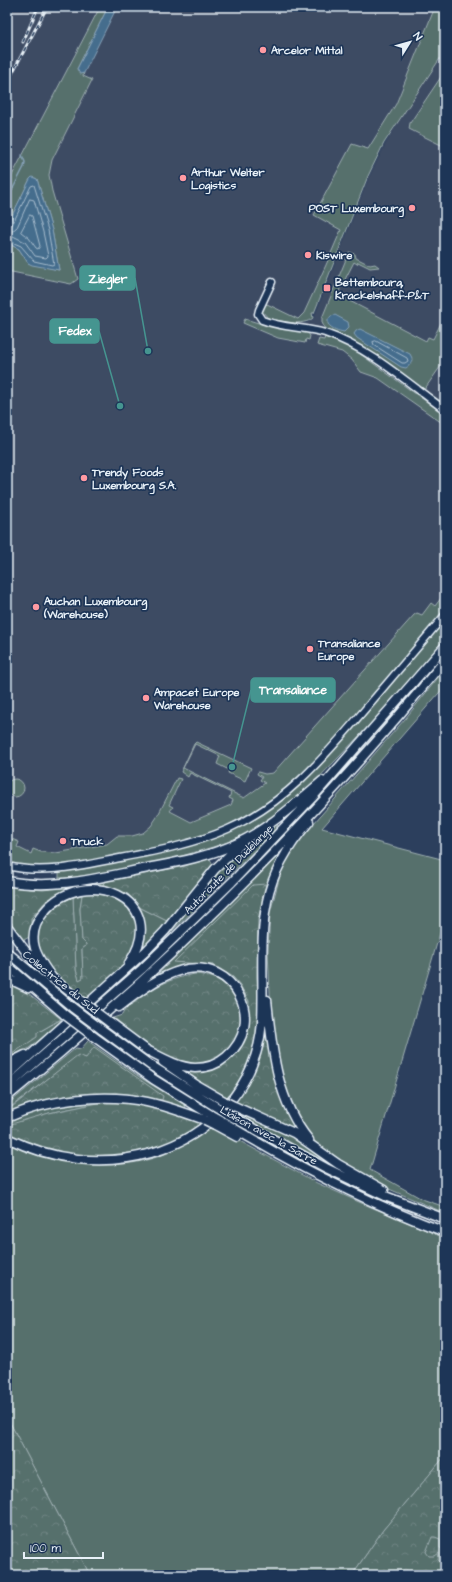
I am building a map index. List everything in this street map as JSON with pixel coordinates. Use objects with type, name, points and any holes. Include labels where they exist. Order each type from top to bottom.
[{"type":"highway","name":"Autoroute de Dudelange","points":[[7,1087],[142,969],[232,882],[312,798],[445,646]]},
{"type":"highway","name":"Autoroute de Dudelange","points":[[7,1097],[76,1040],[212,913],[333,790],[401,714],[445,660]]},
{"type":"highway","points":[[7,882],[34,885],[67,883],[102,878],[171,864],[231,846],[250,836],[284,814],[344,762]]},
{"type":"highway","points":[[7,1138],[38,1152],[84,1160],[116,1160],[144,1155],[171,1146],[188,1138],[222,1112],[238,1092],[253,1064],[260,1034],[263,933],[267,901],[274,878],[293,842],[333,790]]},
{"type":"highway","points":[[7,1076],[145,952],[165,931],[215,869],[250,836]]},
{"type":"highway","points":[[54,980],[41,963],[34,943],[36,925],[40,916],[56,900],[65,894],[88,889],[101,889],[112,892],[129,902],[138,916],[141,925],[140,942],[135,954],[111,984]]},
{"type":"highway","points":[[7,926],[38,966],[54,980],[145,1049],[198,1086],[234,1106],[284,1127],[304,1139],[353,1174],[412,1206]]},
{"type":"highway","name":"Collectrice du Sud","points":[[7,952],[73,1008],[101,1029]]},
{"type":"highway","name":"Collectrice du Sud","points":[[7,965],[44,998],[93,1036]]},
{"type":"highway","points":[[76,1040],[137,993],[162,978],[180,970],[198,968],[213,971],[227,980],[240,995],[244,1006],[245,1017],[240,1040],[232,1051],[215,1064],[204,1067],[187,1067],[170,1062],[145,1049]]},
{"type":"highway","points":[[262,977],[275,1059],[282,1090],[299,1125],[316,1148]]},
{"type":"highway","points":[[7,978],[44,998]]},
{"type":"highway","name":"Liaison avec la Sarre","points":[[101,1029],[150,1065],[227,1114],[326,1168],[385,1196],[445,1220]]},
{"type":"highway","name":"Liaison avec la Sarre","points":[[93,1036],[208,1118],[362,1197],[445,1232]]},
{"type":"highway","points":[[7,1064],[38,1048]]},
{"type":"highway","points":[[7,1118],[60,1102],[91,1098],[146,1101],[208,1118]]},
{"type":"main road","points":[[272,282],[259,310],[260,318],[262,320],[316,331],[340,340],[373,358],[445,410]]},
{"type":"main road","points":[[7,866],[29,870],[72,868],[190,843],[212,836],[245,820],[290,790],[319,763],[445,615]]},
{"type":"shaded area","points":[[7,7],[100,7],[7,185]]},
{"type":"shaded area","points":[[108,7],[435,7],[396,104],[368,149],[352,144],[315,215],[341,229],[304,313],[299,319],[300,323],[307,323],[314,318],[369,177],[387,141],[406,109],[445,52],[445,71],[410,123],[409,129],[445,147],[445,351],[441,366],[445,360],[445,415],[356,351],[325,338],[324,340],[332,348],[342,352],[352,359],[361,372],[378,378],[445,425],[445,593],[435,606],[422,615],[414,615],[273,773],[265,774],[258,772],[265,783],[244,798],[183,768],[195,744],[221,756],[229,770],[228,773],[245,781],[251,769],[196,742],[194,744],[181,772],[190,773],[231,793],[233,800],[231,805],[191,822],[170,811],[169,805],[177,778],[157,817],[151,826],[143,833],[132,836],[117,836],[107,844],[56,853],[41,852],[34,849],[31,854],[17,846],[19,842],[7,837],[7,271],[71,284],[78,279],[52,191],[49,175],[52,160],[92,80],[83,76]],"holes":[[[246,319],[257,322],[309,340],[306,339],[305,343],[278,338],[243,323]]]},
{"type":"green space","points":[[100,7],[108,7],[77,69],[82,74],[84,73],[83,76],[92,80],[52,160],[49,175],[52,191],[78,279],[71,284],[7,271],[7,243],[19,249],[28,263],[59,270],[52,230],[37,179],[30,179],[7,226],[7,185]]},
{"type":"green space","points":[[435,7],[445,7],[445,51],[384,143],[368,176],[314,313],[312,313],[313,318],[309,321],[298,323],[268,318],[262,311],[267,304],[298,319],[304,313],[341,230],[314,215],[352,144],[368,149],[396,104]]},
{"type":"green space","points":[[445,71],[445,147],[409,129],[410,123]]},
{"type":"green space","points":[[349,252],[355,254],[356,258],[370,265],[375,264],[379,267],[370,268],[358,262],[357,264],[354,262],[339,291],[346,295],[344,298],[426,341],[428,337],[433,339],[445,315],[445,360],[424,390],[445,404],[445,406],[372,355],[341,337],[325,330],[322,318]]},
{"type":"green space","points":[[245,319],[262,324],[307,332],[310,336],[309,340],[306,339],[305,343],[278,338],[243,323]]},
{"type":"green space","points":[[325,337],[356,351],[445,415],[445,425],[378,378],[361,372],[352,360],[342,352],[317,345],[319,339],[324,340]]},
{"type":"green space","points":[[445,593],[445,611],[334,741],[287,788],[249,815],[216,831],[178,843],[88,862],[44,867],[7,863],[7,837],[19,842],[17,847],[31,854],[33,849],[41,852],[56,853],[107,844],[117,836],[132,836],[143,833],[151,826],[157,817],[177,778],[181,779],[169,805],[173,807],[170,811],[191,822],[231,805],[233,800],[229,798],[231,793],[190,773],[188,777],[181,772],[194,744],[196,742],[251,768],[245,781],[228,773],[229,770],[217,764],[220,756],[195,744],[183,768],[244,798],[265,783],[260,780],[262,777],[257,774],[258,772],[265,774],[273,773],[414,615],[417,613],[422,615],[431,603],[435,606]]},
{"type":"green space","points":[[445,620],[445,638],[393,699],[352,743],[293,802],[256,829],[235,839],[182,856],[90,875],[59,879],[59,872],[165,852],[247,823],[265,812],[294,791],[325,760]]},
{"type":"green space","points":[[445,669],[445,686],[322,828],[445,860],[445,916],[370,1170],[422,1199],[445,1207],[445,1213],[389,1189],[357,1173],[315,1142],[292,1109],[279,1069],[271,1013],[268,951],[270,913],[281,872],[289,854],[307,831],[405,719]]},
{"type":"green space","points":[[15,779],[21,782],[24,788],[21,794],[15,797],[9,794],[6,788],[9,782]]},
{"type":"green space","points":[[277,824],[278,825],[269,836],[154,949],[142,943],[144,925],[138,910],[127,897],[112,890],[86,884],[107,881],[103,884],[104,886],[128,894],[141,908],[167,921],[182,903],[189,908],[207,883],[222,866]]},
{"type":"green space","points":[[283,851],[270,882],[258,920],[265,884],[175,962],[214,965],[233,977],[240,985],[249,1001],[249,1012],[237,985],[227,976],[213,968],[153,979]]},
{"type":"green space","points":[[209,857],[213,865],[167,921],[141,908],[128,894],[104,886],[103,884],[107,881],[185,866]]},
{"type":"green space","points":[[266,884],[258,920],[257,977],[259,1012],[256,1040],[249,1063],[236,1087],[227,1097],[177,1067],[219,1066],[236,1052],[242,1043],[248,1026],[249,1001],[240,985],[233,977],[214,965],[174,962],[253,885]]},
{"type":"green space","points":[[7,885],[38,888],[64,887],[43,890],[7,887]]},
{"type":"green space","points":[[7,887],[43,890],[67,887],[69,889],[47,900],[31,918],[31,936],[24,940],[7,917]]},
{"type":"green space","points":[[67,887],[77,887],[64,893],[31,936],[31,918],[47,900],[69,889]]},
{"type":"green space","points":[[86,893],[111,896],[122,901],[133,915],[136,923],[137,940],[130,957],[122,966],[93,993],[85,998],[57,975],[48,965],[39,950],[37,940],[38,931],[48,914],[55,907],[73,897],[76,970],[79,980],[83,978],[82,949],[86,946],[86,944],[82,940],[80,909],[82,895]]},
{"type":"green space","points":[[82,895],[80,909],[82,940],[86,946],[82,949],[83,978],[79,980],[76,970],[73,897]]},
{"type":"green space","points":[[195,974],[217,980],[232,992],[239,1007],[240,1024],[235,1041],[224,1054],[209,1063],[189,1063],[168,1056],[140,1039],[113,1018],[122,1015],[124,1011],[141,997],[157,987],[174,979]]},
{"type":"green space","points":[[7,981],[18,985],[61,1019],[37,1033],[37,1037],[7,1056]]},
{"type":"green space","points":[[265,1019],[297,1130],[236,1102],[249,1081],[257,1063],[262,1043]]},
{"type":"green space","points":[[60,1020],[61,1021],[36,1043],[7,1062],[7,1056],[12,1054],[37,1033]]},
{"type":"green space","points":[[88,1041],[141,1078],[186,1106],[184,1109],[137,1098],[86,1058],[78,1056],[8,1109],[11,1114],[7,1116],[7,1105],[76,1048],[81,1049]]},
{"type":"green space","points":[[94,1047],[163,1096],[162,1100],[115,1096],[11,1114],[8,1110],[78,1055],[86,1058]]},
{"type":"green space","points":[[108,1101],[49,1113],[7,1127],[7,1122],[44,1109],[81,1103]]},
{"type":"green space","points":[[108,1101],[139,1104],[180,1114],[203,1124],[177,1141],[156,1149],[134,1154],[113,1156],[70,1154],[28,1143],[7,1134],[8,1125],[49,1113]]},
{"type":"green space","points":[[243,1113],[284,1130],[323,1157],[321,1159],[241,1116]]},
{"type":"green space","points":[[211,1128],[223,1132],[317,1183],[445,1238],[445,1456],[383,1530],[352,1575],[90,1575],[7,1417],[7,1143],[24,1151],[62,1161],[102,1165],[122,1164],[160,1156],[186,1144]]},
{"type":"green space","points":[[7,1417],[90,1575],[7,1575]]},
{"type":"green space","points":[[445,1456],[445,1575],[352,1575],[383,1530]]},
{"type":"green space","points":[[432,1537],[440,1539],[440,1548],[445,1549],[445,1566],[438,1560],[439,1553],[435,1556],[429,1556],[426,1552]]},
{"type":"water","points":[[108,7],[117,7],[84,73],[80,74],[77,69]]},
{"type":"water","points":[[32,177],[37,179],[52,230],[59,270],[28,263],[19,249],[7,243],[7,226]]},
{"type":"water","points":[[335,315],[348,322],[349,327],[344,332],[335,330],[328,324],[328,320],[331,316]]},
{"type":"water","points":[[360,329],[410,354],[412,361],[406,368],[401,367],[357,338],[354,334]]},
{"type":"waterway","points":[[7,200],[24,167],[25,162],[22,155]]},
{"type":"railway","points":[[7,23],[11,7]]},
{"type":"railway","points":[[23,42],[38,7]]},
{"type":"railway","points":[[7,83],[47,7]]},
{"type":"place","name":"Arcelor Mittal","points":[[263,50]]},
{"type":"place","name":"Arthur Welter Logistics","points":[[183,178]]},
{"type":"place","name":"POST Luxembourg","points":[[412,208]]},
{"type":"place","name":"Kiswire","points":[[308,255]]},
{"type":"place","name":"Bettembourg, Krackelshaff-P&T","points":[[327,288]]},
{"type":"place","name":"Ziegler","points":[[148,351]]},
{"type":"place","name":"Fedex","points":[[120,406]]},
{"type":"place","name":"Trendy Foods Luxembourg S.A.","points":[[84,478]]},
{"type":"place","name":"Auchan Luxembourg (Warehouse)","points":[[36,607]]},
{"type":"place","name":"Transaliance Europe","points":[[310,649]]},
{"type":"place","name":"Ampacet Europe Warehouse","points":[[146,698]]},
{"type":"place","name":"Transaliance","points":[[232,767]]},
{"type":"place","name":"Truck","points":[[63,841]]}]
